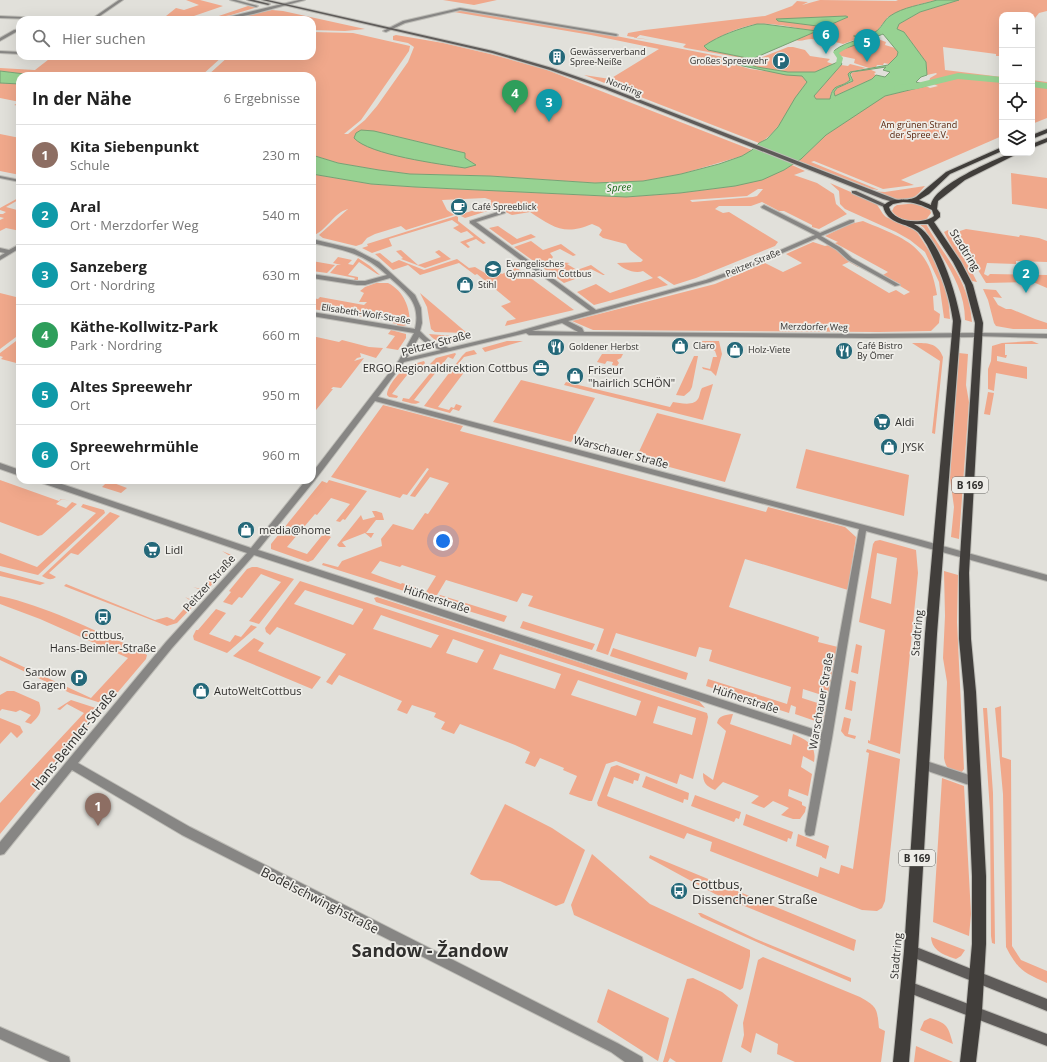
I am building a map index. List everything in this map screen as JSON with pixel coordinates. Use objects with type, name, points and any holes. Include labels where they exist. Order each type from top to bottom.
[{"type":"main road","name":"Nordring","points":[[249,0],[385,31],[433,38]]},
{"type":"main road","name":"Nordring","points":[[264,0],[524,60],[576,77],[743,144],[885,198],[897,201]]},
{"type":"main road","points":[[1035,136],[1047,131]]},
{"type":"main road","points":[[1035,145],[1047,140]]},
{"type":"main road","points":[[914,201],[921,198],[948,173],[999,150]]},
{"type":"main road","points":[[930,222],[937,217],[934,209],[935,200],[963,177],[1009,156]]},
{"type":"main road","name":"Nordring","points":[[803,167],[840,186],[886,206]]},
{"type":"main road","points":[[886,206],[889,202],[914,201],[934,209]]},
{"type":"main road","name":"Stadtring","points":[[886,206],[888,212],[892,216],[922,231],[945,271],[951,289],[957,321],[938,548],[912,951],[901,1062]]},
{"type":"main road","name":"Stadtring","points":[[906,222],[930,222],[969,285],[979,324],[964,573],[965,639],[980,876],[977,976],[968,1062]]},
{"type":"main road","points":[[912,951],[1047,1005]]},
{"type":"main road","points":[[908,987],[1047,1040]]},
{"type":"street","points":[[98,16],[121,0]]},
{"type":"street","points":[[232,0],[256,6]]},
{"type":"street","points":[[237,16],[303,0]]},
{"type":"street","points":[[385,31],[404,22],[465,9],[616,35]]},
{"type":"street","points":[[0,17],[16,18]]},
{"type":"street","points":[[0,40],[16,31]]},
{"type":"street","points":[[0,52],[16,53]]},
{"type":"street","points":[[0,177],[16,180]]},
{"type":"street","points":[[764,207],[839,248],[850,259],[897,285]]},
{"type":"street","points":[[503,212],[472,222],[595,312]]},
{"type":"street","name":"Peitzer Straße","points":[[316,472],[402,361],[518,333],[714,279],[818,236],[852,220]]},
{"type":"street","name":"Elisabeth-Wolf-Straße","points":[[316,242],[343,247],[361,254],[377,263],[412,296],[418,308],[418,332],[402,361]]},
{"type":"street","points":[[0,258],[16,248]]},
{"type":"street","points":[[0,250],[10,252]]},
{"type":"street","points":[[316,277],[364,283],[390,276]]},
{"type":"street","name":"Elisabeth-Wolf-Straße","points":[[316,315],[418,332],[422,338],[429,343],[452,349]]},
{"type":"street","points":[[563,321],[580,329],[582,333]]},
{"type":"street","name":"Merzdorfer Weg","points":[[518,333],[1047,336]]},
{"type":"street","name":"Warschauer Straße","points":[[373,398],[1047,578]]},
{"type":"street","points":[[0,466],[16,472]]},
{"type":"street","name":"Hüfnerstraße","points":[[54,484],[252,552],[827,738]]},
{"type":"street","name":"Peitzer Straße","points":[[170,645],[252,552],[307,484]]},
{"type":"street","name":"Warschauer Straße","points":[[810,831],[863,528]]},
{"type":"street","name":"Hans-Beimler-Straße","points":[[0,850],[170,645]]},
{"type":"street","name":"Bodelschwinghstraße","points":[[71,764],[186,831],[615,1048],[637,1062]]},
{"type":"street","points":[[923,765],[975,782]]},
{"type":"street","points":[[0,1033],[64,1062]]},
{"type":"green space","points":[[186,0],[200,0],[223,6],[194,16],[166,16],[176,8],[184,10],[199,5]]},
{"type":"green space","points":[[443,0],[497,0],[474,5]]},
{"type":"green space","points":[[820,0],[937,0],[895,13],[888,17],[876,32],[843,44],[824,39],[825,41],[812,39],[799,41],[795,40],[816,31],[778,25],[758,24],[737,29],[704,46],[708,50],[752,59],[686,48],[683,47],[686,44],[640,35],[637,38],[627,36],[628,33],[645,30],[765,16],[792,6],[797,1],[808,2],[802,5]],"holes":[[[846,16],[848,17],[825,27],[777,20]]]},
{"type":"green space","name":"Am grünen Strand der Spree e.V.","points":[[959,0],[1047,0],[1047,11],[1039,13],[1035,18],[1035,12],[999,12],[999,56],[996,56],[996,54],[943,47],[945,70],[999,77],[999,137],[901,180],[914,185],[883,189],[814,161],[811,162],[879,190],[872,189],[799,161],[826,135],[885,96],[926,86],[930,88],[938,86],[929,82],[930,78],[937,74],[927,75],[926,62],[904,32],[897,29],[899,24],[920,12]]},
{"type":"green space","points":[[248,6],[258,7],[231,15],[219,16]]},
{"type":"green space","points":[[272,10],[306,16],[243,16]]},
{"type":"green space","points":[[464,10],[611,35],[759,64],[760,62],[757,60],[760,58],[788,47],[793,47],[805,50],[810,56],[830,59],[827,62],[833,64],[815,72],[788,72],[743,63],[726,62],[750,69],[802,76],[807,82],[780,124],[767,138],[759,143],[584,75],[610,79],[659,49],[591,35],[454,12]]},
{"type":"green space","points":[[316,18],[365,29],[345,31],[316,30]]},
{"type":"green space","points":[[316,32],[353,33],[410,46],[409,51],[361,120],[344,134],[348,134],[365,120],[377,106],[408,62],[414,47],[408,43],[393,40],[393,36],[396,35],[443,43],[547,70],[752,150],[742,156],[681,174],[643,181],[595,183],[490,176],[410,174],[379,170],[338,163],[316,156],[316,72],[211,72],[225,60],[316,60]],"holes":[[[374,131],[465,153],[465,158],[476,165]]]},
{"type":"green space","points":[[868,39],[875,41],[878,39],[886,42],[885,45],[895,48],[898,52],[897,56],[889,64],[884,63],[883,65],[877,65],[876,67],[869,68],[854,63],[855,59],[841,56],[837,52]]},
{"type":"green space","points":[[48,60],[219,60],[205,72],[16,73],[0,71],[0,68],[35,70]]},
{"type":"green space","points":[[850,64],[866,68],[850,72],[848,75],[850,80],[834,89],[830,99],[816,99],[814,96],[841,65],[848,66]]},
{"type":"green space","points":[[869,69],[876,72],[874,74],[876,75],[872,79],[835,96],[834,92],[836,90],[853,81],[851,73]]},
{"type":"green space","points":[[1035,80],[1047,82],[1047,118],[1035,123]]},
{"type":"green space","points":[[0,83],[16,84],[16,101],[0,98]]},
{"type":"green space","points":[[0,134],[16,137],[16,174],[0,171]]},
{"type":"green space","points":[[792,165],[805,171],[794,175],[817,183],[834,194],[836,204],[847,214],[819,229],[812,227],[812,225],[784,211],[779,211],[762,202],[751,206],[719,206],[715,209],[723,213],[729,212],[778,242],[775,246],[696,278],[674,285],[660,276],[657,277],[668,285],[594,305],[577,292],[596,284],[610,293],[653,278],[643,271],[632,271],[619,265],[617,263],[641,262],[643,260],[630,250],[626,244],[603,238],[599,235],[602,230],[592,224],[574,229],[559,228],[552,226],[530,212],[512,215],[497,208],[465,218],[459,215],[490,205],[491,200],[485,198],[442,200],[447,210],[454,215],[406,230],[401,226],[375,234],[367,238],[362,244],[356,246],[323,238],[319,235],[348,209],[338,214],[316,234],[316,175],[371,184],[626,197],[680,193],[735,186],[784,170]],"holes":[[[758,189],[763,189],[757,196],[692,202],[690,200],[747,196]]]},
{"type":"green space","points":[[1011,173],[1047,178],[1047,209],[1012,204]]},
{"type":"green space","points":[[830,183],[876,203],[886,217],[912,228],[917,232],[933,257],[942,277],[948,296],[950,319],[944,318],[939,282],[925,252],[910,240],[896,232],[845,209],[840,204],[839,191]]},
{"type":"green space","points":[[925,186],[915,196],[903,200],[871,191],[885,192]]},
{"type":"green space","points":[[16,199],[16,201],[6,207],[16,210],[16,230],[6,228],[0,231],[0,220],[4,218],[0,217],[0,214],[6,212],[0,210],[0,208]]},
{"type":"green space","points":[[918,203],[930,210],[931,213],[925,221],[903,219],[895,215],[892,211],[897,205]]},
{"type":"green space","points":[[456,216],[458,217],[458,221],[486,243],[483,244],[476,239],[466,243],[470,247],[468,248],[460,242],[474,237],[467,231],[461,233],[453,228],[459,225],[452,220],[389,239],[392,246],[372,253],[362,248],[368,246],[367,244]]},
{"type":"green space","points":[[863,221],[903,239],[921,254],[928,265],[937,295],[933,296],[934,310],[940,314],[939,323],[931,331],[593,330],[572,321],[715,284],[765,263],[783,272],[802,263],[786,254],[813,242],[825,246],[829,245],[837,249],[860,266],[858,267],[849,262],[842,265],[889,293],[896,290],[904,295],[910,292],[900,286],[900,284],[883,275],[888,272],[835,243],[838,242],[825,236],[850,224]]},
{"type":"green space","points":[[919,224],[926,224],[961,281],[970,307],[972,322],[965,320],[964,307],[957,283],[924,228]]},
{"type":"green space","points":[[498,226],[517,239],[531,234],[536,237],[512,245],[489,228]]},
{"type":"green space","points":[[966,229],[1019,237],[1020,235],[1047,241],[1047,262],[1016,261],[1016,264],[987,263],[984,274],[988,276],[990,274],[1047,275],[1047,288],[1033,282],[986,283],[954,231],[957,232]]},
{"type":"green space","points":[[948,230],[977,282],[972,281],[950,244],[944,232]]},
{"type":"green space","points":[[531,241],[543,250],[561,244],[576,255],[573,256],[560,249],[550,253],[553,257],[551,260],[539,265],[514,247]]},
{"type":"green space","points":[[401,250],[418,265],[441,257],[435,252],[439,250],[451,259],[425,268],[401,259],[403,258],[396,251]]},
{"type":"green space","points":[[380,253],[392,263],[399,260],[424,270],[457,259],[469,268],[475,267],[485,273],[496,270],[502,274],[515,268],[513,265],[574,310],[505,326],[507,321],[516,319],[501,306],[511,302],[477,274],[475,275],[459,263],[420,275],[408,265],[393,270],[375,254]]},
{"type":"green space","points":[[338,257],[352,260],[348,264],[353,265],[358,258],[380,275],[359,262],[348,275],[358,277],[358,281],[353,281],[355,278],[330,273],[337,265],[341,265],[333,263]]},
{"type":"green space","points":[[316,262],[335,265],[327,273],[316,272]]},
{"type":"green space","points":[[559,262],[570,263],[567,264],[577,270],[591,265],[605,275],[591,269],[584,271],[583,273],[586,275],[564,283],[543,268]]},
{"type":"green space","points":[[376,283],[388,283],[394,286],[405,300],[409,312],[410,324],[397,326],[397,324],[392,323],[395,320],[382,317],[376,321],[378,319],[316,310],[316,299],[320,297],[364,305],[367,302],[359,302],[364,293],[360,291],[365,287]]},
{"type":"green space","points":[[983,289],[996,290],[1002,298],[993,297],[998,305],[1047,323],[1047,329],[1013,329],[996,326]]},
{"type":"green space","points":[[0,293],[16,297],[16,337],[0,349]]},
{"type":"green space","points":[[420,293],[467,333],[435,332],[431,329],[427,307]]},
{"type":"green space","points":[[391,330],[406,334],[406,338],[398,350],[386,348],[395,336],[388,334]]},
{"type":"green space","points":[[429,334],[465,337],[452,341],[451,343],[445,343],[439,342]]},
{"type":"green space","points":[[316,337],[339,342],[342,340],[369,347],[383,348],[376,358],[360,353],[361,357],[354,361],[364,358],[341,388],[333,387],[331,389],[333,389],[316,410]]},
{"type":"green space","points":[[16,341],[16,363],[1,359],[3,357],[0,356],[0,353]]},
{"type":"green space","points":[[507,341],[523,341],[485,352],[482,348]]},
{"type":"green space","points":[[702,341],[719,341],[722,354],[716,376],[711,371],[703,369],[702,367],[710,369],[713,357],[717,357],[710,344],[703,344]]},
{"type":"green space","points":[[1032,341],[1039,344],[1005,344],[1005,355],[1007,355],[1006,358],[997,356],[997,361],[1027,367],[1027,379],[996,373],[994,391],[988,389],[988,369],[991,361],[992,346],[1002,343]]},
{"type":"green space","points":[[912,343],[931,344],[938,348],[943,357],[935,434],[932,433],[940,361]]},
{"type":"green space","points":[[474,350],[477,354],[464,357],[458,364],[468,367],[438,407],[449,410],[451,407],[454,408],[456,404],[462,406],[459,411],[453,409],[450,413],[424,406],[462,356],[466,352]]},
{"type":"green space","points":[[959,353],[968,354],[966,385],[969,402],[959,539],[951,537],[954,507],[950,478]]},
{"type":"green space","points":[[456,354],[453,359],[448,357],[414,400],[420,402],[414,404],[402,401],[403,398],[409,399],[436,366],[430,364],[436,358]]},
{"type":"green space","points":[[602,354],[623,354],[621,358],[617,360],[619,363],[617,366],[612,365],[613,362],[607,361],[605,364],[597,362]]},
{"type":"green space","points":[[694,356],[698,356],[692,387],[684,396],[676,395]]},
{"type":"green space","points":[[424,361],[425,363],[422,367],[415,365],[392,394],[398,396],[397,398],[389,397],[387,395],[389,387],[401,371],[408,366]]},
{"type":"green space","points":[[521,380],[595,398],[571,442],[493,422]]},
{"type":"green space","points":[[566,382],[670,407],[673,402],[688,404],[694,402],[699,397],[702,388],[713,384],[703,420],[564,385]]},
{"type":"green space","points":[[988,392],[994,393],[990,415],[984,414]]},
{"type":"green space","points":[[383,405],[463,426],[460,431],[766,512],[768,507],[845,527],[856,537],[848,590],[745,559],[729,607],[819,637],[818,642],[838,647],[828,697],[803,689],[802,698],[827,706],[824,720],[821,723],[795,714],[796,707],[791,705],[789,713],[706,686],[708,679],[787,704],[791,687],[709,661],[712,650],[699,647],[696,657],[616,633],[608,655],[596,651],[604,629],[528,606],[533,596],[522,593],[517,602],[446,580],[434,600],[423,597],[436,576],[402,565],[400,567],[380,561],[371,573],[401,584],[416,587],[415,589],[423,591],[420,596],[322,565],[323,563],[338,567],[342,561],[382,546],[381,539],[393,524],[413,530],[425,513],[428,514],[449,483],[430,477],[415,497],[410,496],[429,469],[427,468],[407,495],[403,494],[400,498],[331,477]]},
{"type":"green space","points":[[657,413],[741,434],[725,482],[636,458]]},
{"type":"green space","points":[[806,449],[909,475],[904,516],[796,488]]},
{"type":"green space","points":[[0,480],[59,501],[62,499],[56,504],[66,508],[72,502],[77,504],[42,535],[38,536],[0,522]]},
{"type":"green space","points":[[329,480],[367,491],[345,520],[343,519],[340,522],[336,521],[350,504],[331,498],[317,515],[315,514],[287,547],[307,554],[324,533],[331,537],[313,560],[308,562],[271,549],[271,544],[322,481],[327,483]]},
{"type":"green space","points":[[105,484],[116,484],[127,488],[121,493],[102,487]]},
{"type":"green space","points":[[83,504],[104,510],[105,513],[38,575],[0,566],[0,553],[37,567],[96,513],[81,507]]},
{"type":"green space","points":[[372,511],[382,513],[384,520],[376,520],[366,533],[374,533],[371,538],[365,533],[342,542],[346,547],[339,547],[337,545],[361,515],[363,520],[375,517]]},
{"type":"green space","points":[[110,512],[120,516],[78,555],[71,553],[49,573],[56,577],[49,579],[42,576]]},
{"type":"green space","points":[[880,540],[916,550],[918,573],[900,754],[868,743],[868,740],[870,741],[885,630],[859,622],[873,544],[875,541]],"holes":[[[877,553],[897,558],[891,604],[871,598]]]},
{"type":"green space","points":[[222,551],[234,556],[233,561],[207,590],[204,591],[193,587],[201,589],[230,556]]},
{"type":"green space","points":[[257,567],[294,579],[259,624],[249,621],[281,582],[261,574],[242,598],[239,597],[232,605],[223,602],[231,592],[229,591],[247,569]]},
{"type":"green space","points":[[0,571],[45,583],[40,585],[0,576]]},
{"type":"green space","points":[[944,571],[958,575],[957,622],[964,769],[961,773],[954,772],[949,769],[944,758],[947,682],[943,658],[945,616]]},
{"type":"green space","points":[[300,581],[707,713],[707,722],[693,779],[680,774],[677,784],[616,761],[606,764],[592,801],[569,794],[577,776],[563,770],[564,768],[540,758],[535,767],[525,763],[530,752],[460,724],[454,734],[441,729],[445,722],[434,717],[436,713],[412,705],[407,714],[397,710],[402,701],[339,675],[332,685],[326,682],[346,654],[277,627],[270,635],[266,632],[265,628]],"holes":[[[305,590],[363,610],[353,625],[294,604]],[[381,615],[439,635],[431,648],[373,629]],[[453,639],[484,650],[477,663],[446,653]],[[500,654],[561,674],[555,689],[493,669]],[[578,680],[641,701],[636,716],[571,695]],[[658,706],[696,718],[692,735],[653,723]]]},
{"type":"green space","points":[[66,584],[155,620],[167,617],[174,620],[191,601],[185,597],[194,601],[195,604],[177,623],[167,626],[64,586]]},
{"type":"green space","points":[[440,595],[507,616],[504,622],[436,601]]},
{"type":"green space","points":[[0,596],[17,600],[51,612],[133,647],[147,655],[146,659],[107,705],[70,693],[0,660],[0,656],[91,698],[128,658],[40,619],[0,604]]},
{"type":"green space","points":[[377,597],[699,701],[705,708],[376,602],[374,598]]},
{"type":"green space","points":[[216,609],[226,613],[209,634],[230,642],[235,635],[241,637],[251,625],[257,627],[227,653],[194,640],[193,636],[196,630],[198,630]]},
{"type":"green space","points":[[523,621],[595,644],[592,650],[520,628]]},
{"type":"green space","points":[[254,638],[264,643],[258,651],[321,677],[312,689],[233,656]]},
{"type":"green space","points":[[856,644],[862,646],[858,674],[851,672]]},
{"type":"green space","points":[[613,648],[688,673],[686,680],[610,656]]},
{"type":"green space","points":[[850,680],[856,682],[852,711],[845,709]]},
{"type":"green space","points":[[7,691],[14,691],[39,702],[40,712],[38,717],[31,724],[25,722],[31,715],[20,710],[16,712],[2,709],[0,711],[0,695]]},
{"type":"green space","points":[[71,700],[102,710],[0,834],[0,803],[84,713],[67,704],[60,710],[57,709]]},
{"type":"green space","points":[[1001,706],[1002,757],[1011,760],[1012,946],[1021,960],[1047,971],[1047,983],[1022,970],[1014,961],[1006,947],[1003,794],[995,708]]},
{"type":"green space","points":[[983,708],[987,708],[993,793],[995,944],[992,943],[991,936],[990,811]]},
{"type":"green space","points":[[733,714],[730,724],[791,745],[793,734],[807,741],[812,747],[815,756],[814,762],[803,756],[801,767],[812,774],[808,796],[789,789],[788,796],[802,802],[802,805],[806,807],[805,812],[800,819],[793,819],[781,815],[789,808],[773,801],[764,808],[751,803],[759,796],[723,782],[715,790],[706,784],[703,773],[713,780],[726,731],[717,723],[718,720],[723,716]]},
{"type":"green space","points":[[844,717],[851,719],[848,734],[856,736],[855,739],[845,736],[841,731]]},
{"type":"green space","points":[[0,718],[20,726],[23,732],[17,738],[11,732],[0,744]]},
{"type":"green space","points":[[867,749],[900,759],[885,901],[882,908],[877,911],[862,910],[710,851],[712,842],[687,833],[684,839],[598,806],[597,803],[611,767],[617,765],[640,774],[638,781],[634,780],[633,784],[614,777],[607,796],[818,877],[820,867],[839,874],[841,865],[853,869],[869,753],[866,752]]},
{"type":"green space","points":[[646,776],[689,793],[688,800],[684,799],[683,803],[642,787]]},
{"type":"green space","points":[[942,778],[964,786],[971,914],[969,936],[933,922]]},
{"type":"green space","points":[[695,795],[741,812],[739,819],[736,818],[734,822],[691,806]]},
{"type":"green space","points":[[505,804],[552,828],[585,850],[564,903],[556,906],[500,881],[481,880],[470,874]]},
{"type":"green space","points":[[746,814],[793,832],[791,839],[788,838],[787,842],[743,825]]},
{"type":"green space","points":[[798,834],[829,846],[826,859],[796,846]]},
{"type":"green space","points":[[592,854],[650,904],[750,950],[743,988],[740,990],[574,915],[571,905]]},
{"type":"green space","points":[[650,855],[856,940],[854,951],[715,894],[649,858]]},
{"type":"green space","points":[[698,913],[701,913],[756,939],[851,978],[851,982],[701,917]]},
{"type":"green space","points":[[931,937],[965,950],[961,956],[956,959],[947,956],[936,949]]},
{"type":"green space","points":[[763,957],[860,997],[870,1003],[876,1009],[879,1028],[885,1031],[881,1062],[795,1062],[777,1054],[778,1044],[756,1033],[751,1053],[741,1047],[744,1035],[743,1023],[758,960]]},
{"type":"green space","points":[[693,978],[722,992],[738,1005],[722,1062],[676,1062],[670,1058],[668,1062],[663,1062],[687,979]]},
{"type":"green space","points":[[608,989],[669,1018],[658,1061],[597,1022]]},
{"type":"green space","points":[[930,1018],[946,1026],[953,1044],[920,1030],[924,1021]]},
{"type":"green space","points":[[916,1046],[953,1062],[914,1062]]},
{"type":"water","name":"Spree","points":[[937,0],[959,0],[920,12],[899,24],[897,29],[904,32],[926,62],[927,75],[921,77],[916,82],[927,85],[885,96],[826,135],[801,159],[784,170],[762,180],[735,186],[680,193],[626,197],[371,184],[316,175],[316,156],[338,163],[410,174],[490,176],[595,183],[643,181],[681,174],[719,164],[742,156],[767,139],[778,127],[795,98],[807,82],[802,76],[786,75],[724,62],[743,63],[788,72],[815,72],[840,61],[842,64],[814,96],[816,99],[830,99],[835,88],[850,80],[848,74],[850,72],[888,65],[897,56],[898,52],[883,34],[850,47],[834,51],[875,32],[888,18],[906,8]],"holes":[[[886,67],[883,70],[890,72],[885,77],[876,75],[872,79],[835,96],[834,92],[837,88],[853,81],[850,74],[852,72]]]},
{"type":"water","points":[[848,17],[825,27],[778,21],[776,19]]},
{"type":"water","points":[[757,24],[817,31],[752,59],[708,50],[704,46],[729,33]]},
{"type":"water","points":[[0,71],[16,73],[16,84],[0,83]]},
{"type":"water","points":[[361,130],[374,131],[465,153],[465,158],[476,165],[465,168],[389,154],[362,144],[354,138],[356,133]]},
{"type":"waterway","points":[[854,36],[865,38]]},
{"type":"waterway","points":[[828,72],[839,64],[840,58],[836,52],[849,45]]},
{"type":"waterway","points":[[898,88],[917,86],[958,76],[999,80]]},
{"type":"waterway","points":[[1035,84],[1047,86]]},
{"type":"place","name":"Spreewehrmühle","points":[[826,54]]},
{"type":"place","name":"Gewässerverband Spree-Neiße","points":[[557,57]]},
{"type":"place","name":"Großes Spreewehr","points":[[781,61]]},
{"type":"place","name":"Altes Spreewehr","points":[[867,62]]},
{"type":"place","name":"Käthe-Kollwitz-Park","points":[[515,113]]},
{"type":"place","name":"Sanzeberg","points":[[549,122]]},
{"type":"place","name":"Café Spreeblick","points":[[459,207]]},
{"type":"place","name":"Evangelisches Gymnasium Cottbus","points":[[493,269]]},
{"type":"place","name":"Stihl","points":[[465,285]]},
{"type":"place","name":"Aral","points":[[1026,293]]},
{"type":"place","name":"Claro","points":[[680,346]]},
{"type":"place","name":"Goldener Herbst","points":[[556,347]]},
{"type":"place","name":"Holz-Viete","points":[[735,350]]},
{"type":"place","name":"Café Bistro By Ömer","points":[[844,351]]},
{"type":"place","name":"ERGO Regionaldirektion Cottbus","points":[[541,368]]},
{"type":"place","name":"Friseur \"hairlich SCHÖN\"","points":[[575,376]]},
{"type":"place","name":"Aldi","points":[[882,422]]},
{"type":"place","name":"JYSK","points":[[889,447]]},
{"type":"place","name":"media@home","points":[[246,530]]},
{"type":"place","name":"Lidl","points":[[152,550]]},
{"type":"place","name":"Cottbus, Hans-Beimler-Straße","points":[[103,617]]},
{"type":"place","name":"Sandow Garagen","points":[[79,678]]},
{"type":"place","name":"AutoWeltCottbus","points":[[201,691]]},
{"type":"place","name":"Kita Siebenpunkt","points":[[98,826]]},
{"type":"place","name":"Cottbus, Dissenchener Straße","points":[[679,891]]},
{"type":"district","name":"Sandow - Žandow","points":[[430,951]]}]
